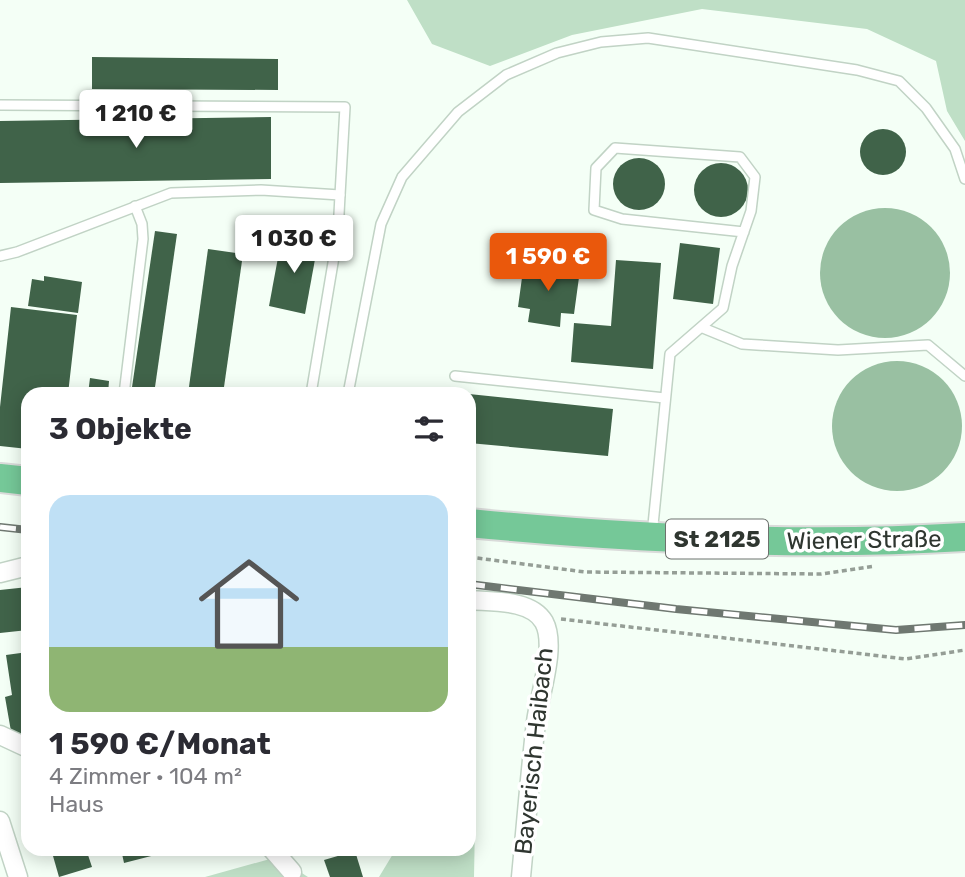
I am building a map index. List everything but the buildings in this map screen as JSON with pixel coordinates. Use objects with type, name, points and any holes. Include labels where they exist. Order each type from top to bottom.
[{"type":"main road","points":[[0,478],[21,480]]},
{"type":"main road","name":"Wiener Straße","points":[[476,524],[652,537],[792,542],[965,537]]},
{"type":"street","points":[[0,573],[21,568]]},
{"type":"street","name":"Bayerisch Haibach","points":[[476,601],[527,607],[538,616],[546,629],[547,663],[536,720],[521,877]]},
{"type":"street","points":[[0,735],[21,745]]},
{"type":"street","points":[[0,821],[18,877]]},
{"type":"street","points":[[277,856],[292,872]]},
{"type":"lane","points":[[349,387],[381,224],[402,177],[458,112],[506,75],[557,53],[601,42],[648,38],[857,70],[899,80],[926,108],[955,149],[965,178]]},
{"type":"lane","points":[[0,106],[345,107],[338,233],[312,387]]},
{"type":"lane","points":[[652,537],[670,354],[703,328],[723,307],[732,266],[744,232],[751,211],[755,177],[740,157],[615,148],[596,168],[594,210],[622,219],[744,232]]},
{"type":"lane","points":[[0,256],[29,248],[171,193],[261,190],[340,194]]},
{"type":"lane","points":[[125,387],[143,239],[142,224],[135,206]]},
{"type":"lane","points":[[703,328],[742,344],[838,350],[928,345],[965,376]]},
{"type":"lane","points":[[455,376],[665,398]]},
{"type":"path","points":[[476,558],[585,572],[821,574],[886,565]]},
{"type":"path","points":[[538,616],[906,659],[965,650]]},
{"type":"shaded area","points":[[407,0],[965,0],[965,141],[947,111],[936,61],[867,29],[702,9],[572,35],[490,66],[432,44]]},
{"type":"shaded area","points":[[885,208],[910,213],[931,227],[945,248],[950,273],[945,298],[931,319],[910,333],[885,338],[860,333],[839,319],[825,298],[820,273],[825,248],[839,227],[860,213]]},
{"type":"shaded area","points":[[897,361],[922,366],[943,380],[957,401],[962,426],[957,451],[943,472],[922,486],[897,491],[872,486],[851,472],[837,451],[832,426],[837,401],[851,380],[872,366]]},
{"type":"shaded area","points":[[392,856],[474,856],[474,877],[379,877]]},
{"type":"shaded area","points":[[277,857],[308,877],[205,877]]},
{"type":"railway","points":[[0,527],[21,529]]},
{"type":"railway","points":[[476,585],[676,609],[896,630],[965,625]]}]
